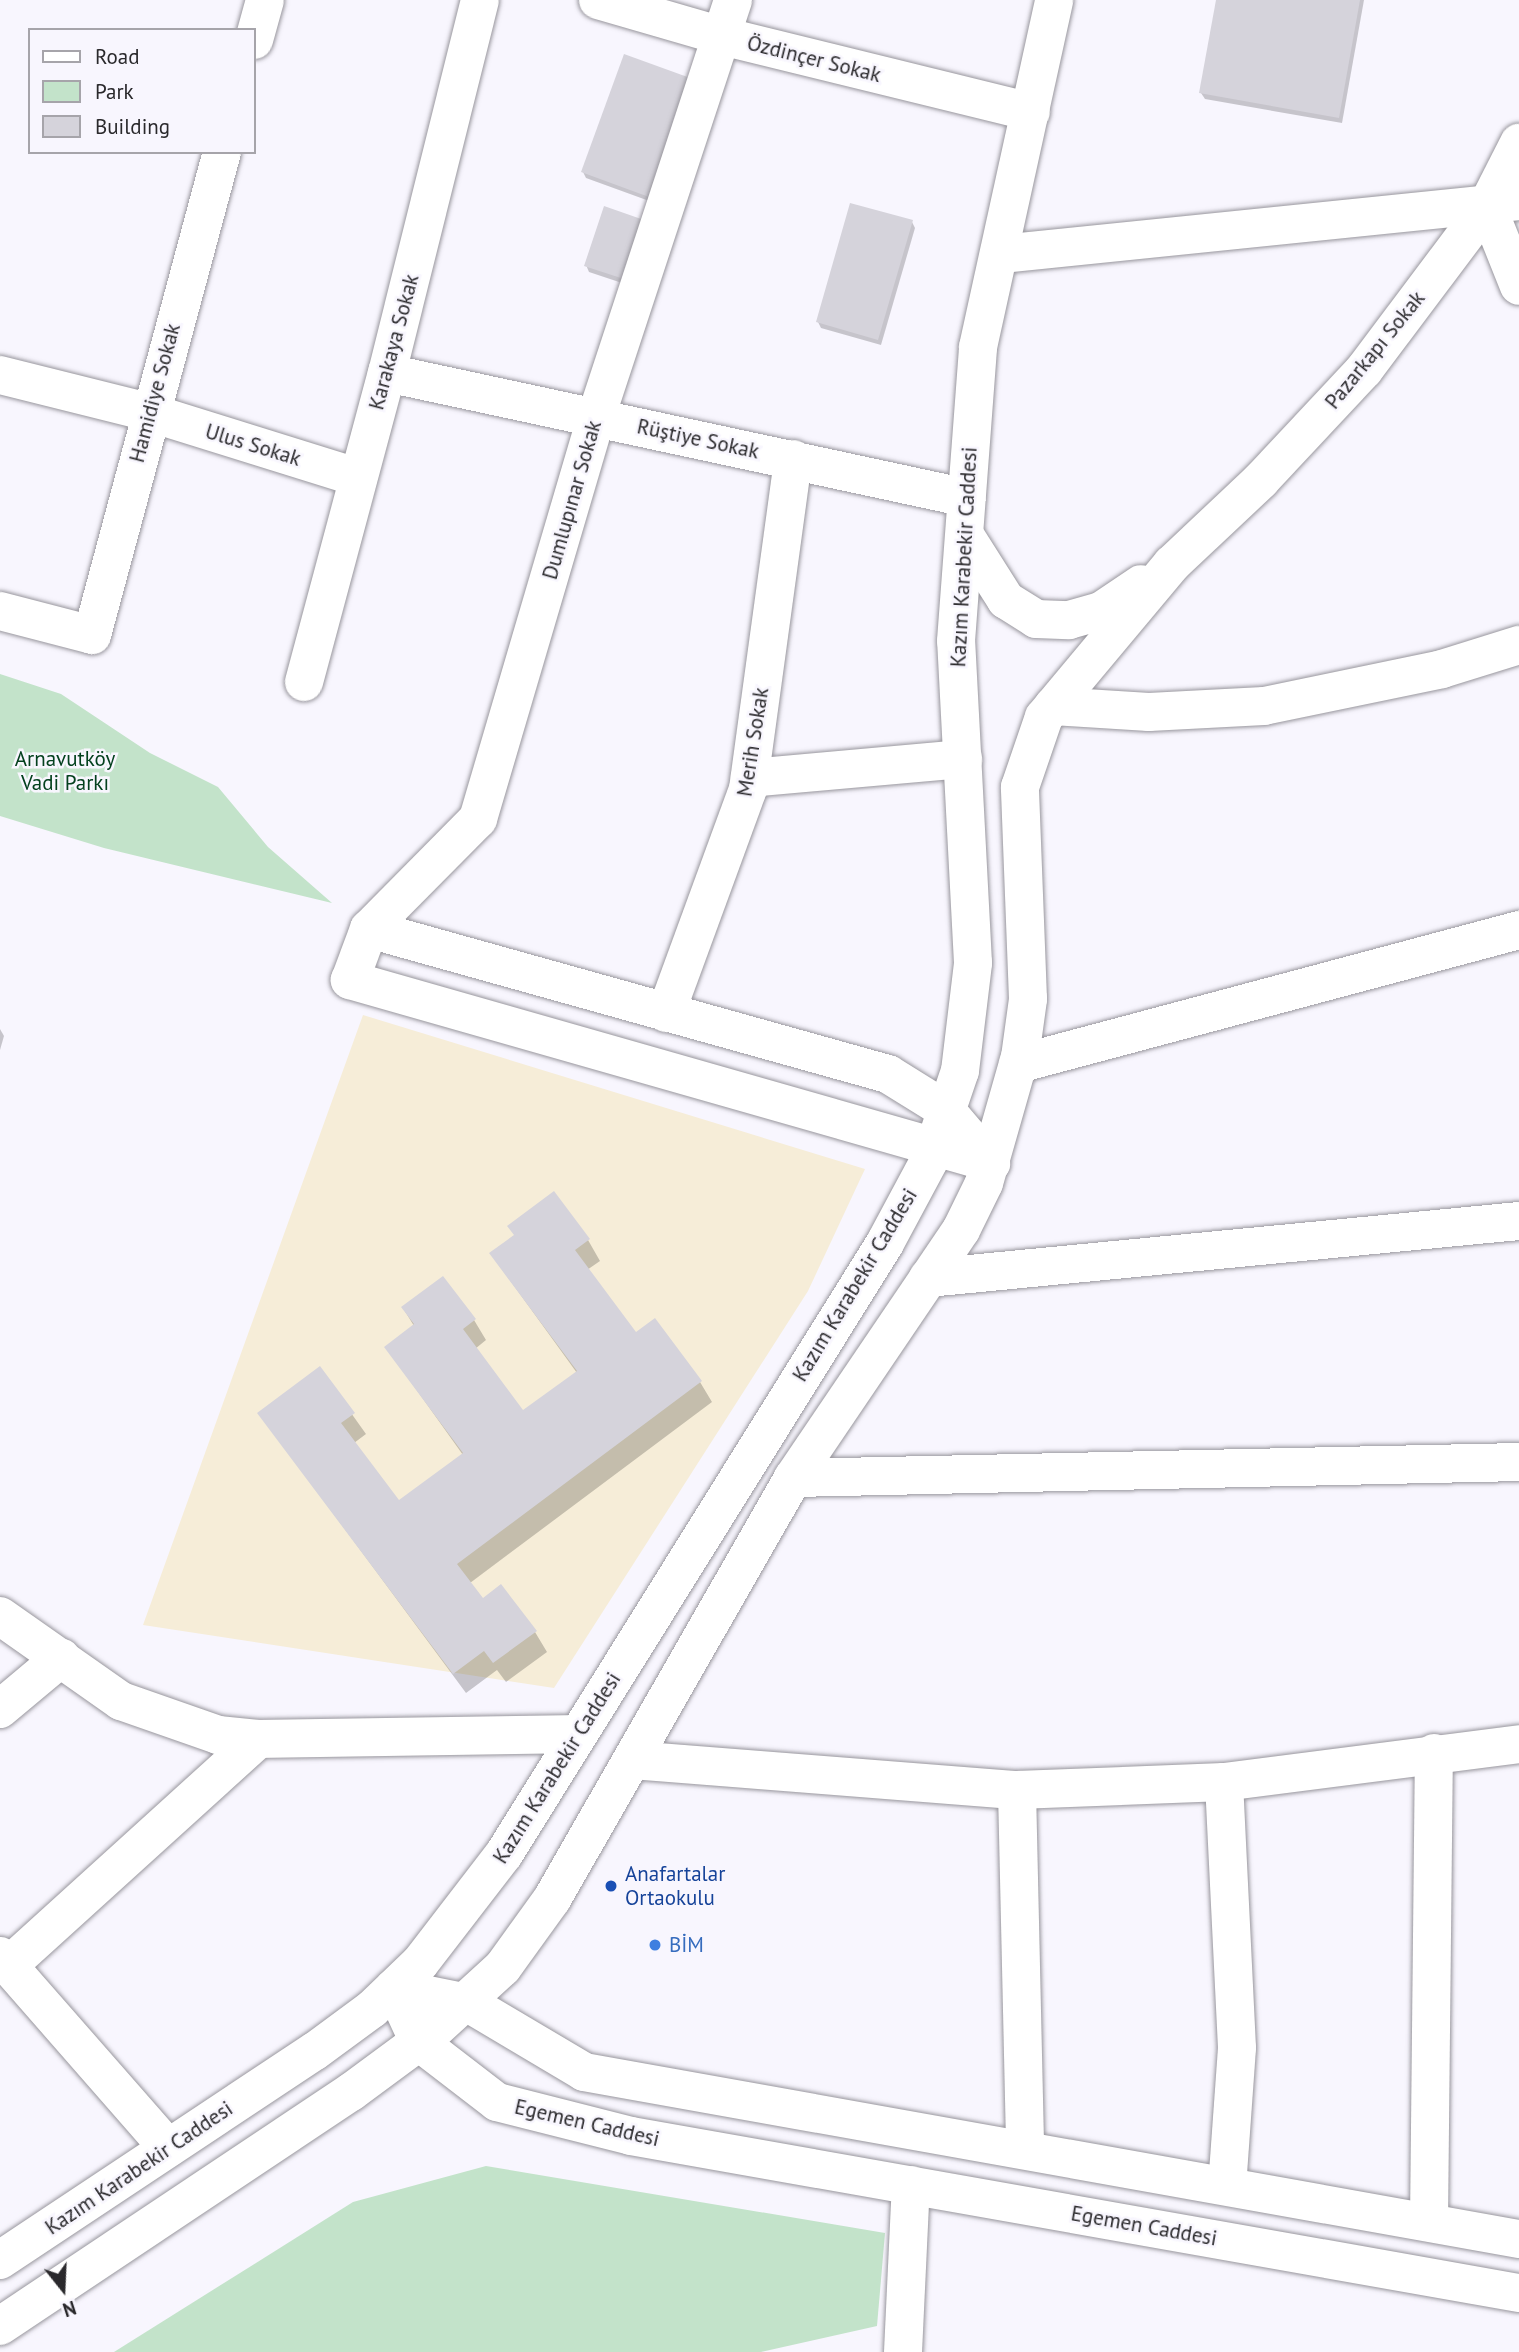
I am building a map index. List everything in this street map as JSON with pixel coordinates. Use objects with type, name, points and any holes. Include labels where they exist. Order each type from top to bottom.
[{"type":"street","points":[[256,33],[265,0]]},
{"type":"street","name":"Karakaya Sokak","points":[[304,682],[387,373],[480,0]]},
{"type":"street","name":"Özdinçer Sokak","points":[[598,0],[722,36],[1031,112]]},
{"type":"street","name":"Dumlupınar Sokak","points":[[369,929],[478,819],[596,417],[733,0]]},
{"type":"street","name":"Kazım Karabekir Caddesi","points":[[0,2260],[315,2051],[394,1988],[463,1911],[578,1734],[885,1243],[934,1146],[960,1070],[973,963],[956,641],[966,537],[978,347],[1002,254],[1054,0]]},
{"type":"street","name":"Pazarkapı Sokak","points":[[1172,564],[1261,480],[1364,370],[1503,204],[1519,143]]},
{"type":"street","name":"Hamidiye Sokak","points":[[0,611],[92,635],[148,412],[221,154]]},
{"type":"street","points":[[1002,254],[1503,204],[1519,286]]},
{"type":"street","name":"Rüştiye Sokak","points":[[387,373],[967,498]]},
{"type":"street","name":"Ulus Sokak","points":[[0,375],[148,412],[358,477]]},
{"type":"street","name":"Merih Sokak","points":[[666,1013],[733,839],[750,778],[793,459]]},
{"type":"street","points":[[966,537],[1006,600],[1036,619],[1069,620],[1101,611],[1172,564]]},
{"type":"street","points":[[0,2326],[351,2092],[419,2042],[468,2003],[503,1966],[552,1899],[793,1478],[961,1230],[991,1163],[1018,1064],[1028,999],[1020,788],[1044,717],[1172,564]]},
{"type":"street","points":[[1053,706],[1149,712],[1264,706],[1442,669],[1519,645]]},
{"type":"street","points":[[750,778],[963,759]]},
{"type":"street","points":[[369,929],[888,1074],[946,1110],[991,1163],[350,980],[369,929]]},
{"type":"street","points":[[1018,1064],[1519,930]]},
{"type":"street","points":[[928,1278],[1519,1221]]},
{"type":"street","points":[[793,1478],[1519,1462]]},
{"type":"street","points":[[0,1616],[121,1701],[218,1735],[258,1739],[578,1734]]},
{"type":"street","points":[[0,1709],[61,1658]]},
{"type":"street","points":[[168,2148],[4,1961],[258,1739]]},
{"type":"street","points":[[632,1760],[1017,1790],[1224,1782],[1519,1744]]},
{"type":"street","points":[[1429,2222],[1433,1753]]},
{"type":"street","points":[[1224,1782],[1237,2048],[1227,2186]]},
{"type":"street","points":[[1017,1790],[1025,2150]]},
{"type":"street","points":[[394,1988],[468,2003],[584,2072],[1519,2239]]},
{"type":"street","name":"Egemen Caddesi","points":[[394,1988],[419,2042],[497,2102],[631,2136],[1519,2293]]},
{"type":"street","points":[[903,2352],[911,2185]]},
{"type":"shaded area","points":[[363,1015],[865,1169],[808,1291],[554,1688],[143,1625]]},
{"type":"green space","name":"Arnavutköy Vadi Parkı","points":[[0,674],[61,694],[150,753],[218,787],[268,847],[332,903],[104,848],[0,816]]},
{"type":"green space","points":[[486,2166],[885,2233],[877,2326],[761,2352],[114,2352],[353,2202]]},
{"type":"building","points":[[1216,0],[1360,0],[1339,118],[1199,93]]},
{"type":"building","points":[[624,54],[693,79],[649,197],[581,172]]},
{"type":"building","points":[[850,203],[913,220],[878,340],[816,322]]},
{"type":"building","points":[[604,206],[644,220],[624,279],[584,266]]},
{"type":"building","points":[[554,1191],[590,1239],[575,1250],[636,1332],[655,1318],[702,1381],[457,1564],[483,1598],[501,1584],[537,1631],[493,1663],[484,1651],[453,1674],[257,1413],[320,1366],[355,1413],[341,1423],[399,1500],[463,1453],[384,1347],[414,1324],[401,1307],[443,1276],[476,1319],[463,1329],[523,1410],[577,1371],[489,1253],[514,1235],[507,1226]]},
{"type":"place","name":"Anafartalar Ortaokulu","points":[[611,1886]]},
{"type":"place","name":"BİM","points":[[655,1945]]}]
